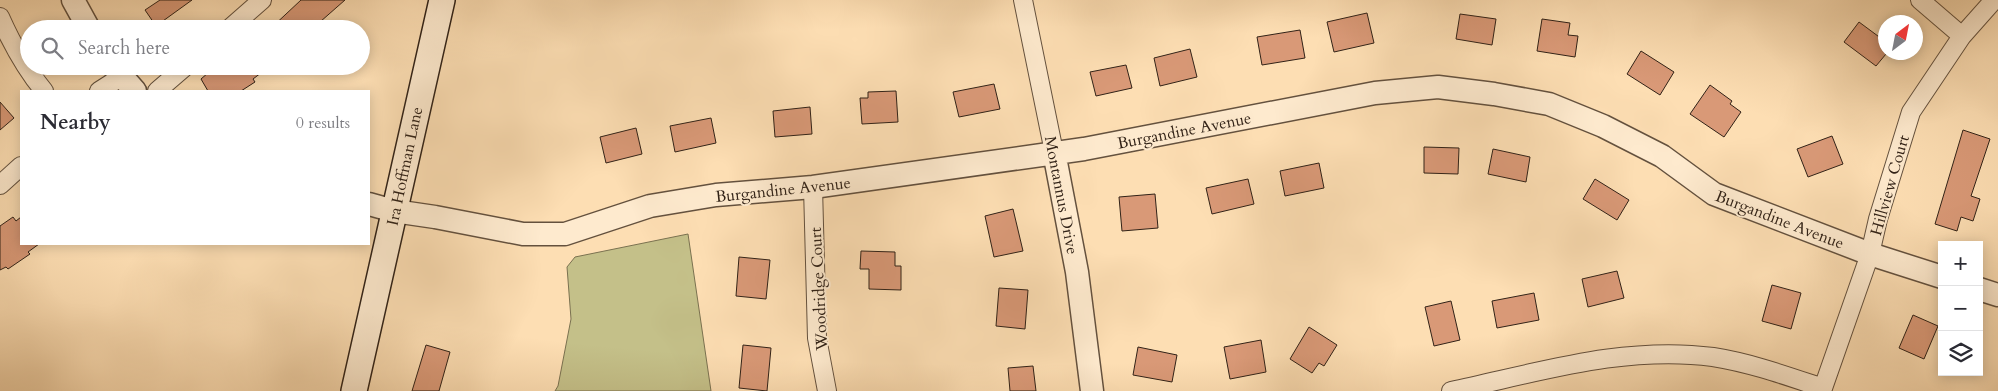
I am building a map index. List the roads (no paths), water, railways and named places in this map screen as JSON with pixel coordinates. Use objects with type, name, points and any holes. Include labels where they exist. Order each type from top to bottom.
[{"type":"main road","name":"Ira Hoffman Lane","points":[[354,391],[442,0]]},
{"type":"street","points":[[73,0],[84,20]]},
{"type":"street","points":[[239,20],[262,0]]},
{"type":"street","name":"Montannus Drive","points":[[1024,0],[1077,272],[1092,391]]},
{"type":"street","points":[[1920,0],[1962,36]]},
{"type":"street","name":"Hillview Court","points":[[1823,389],[1870,254],[1878,219],[1911,112],[1962,36],[1994,0]]},
{"type":"street","points":[[0,17],[20,58]]},
{"type":"street","points":[[31,75],[43,90]]},
{"type":"street","points":[[159,90],[176,75]]},
{"type":"street","points":[[101,90],[123,78]]},
{"type":"street","name":"Burgandine Avenue","points":[[370,204],[394,211],[435,216],[522,234],[565,234],[650,206],[716,196],[813,187],[1084,148],[1375,93],[1438,87],[1494,94],[1549,104],[1603,126],[1662,156],[1714,194],[1870,254],[1938,276]]},
{"type":"street","points":[[0,185],[20,167]]},
{"type":"street","name":"Woodridge Court","points":[[813,187],[818,338],[827,391]]},
{"type":"street","points":[[1983,290],[1998,295]]},
{"type":"street","points":[[1451,391],[1588,360],[1651,354],[1713,357],[1764,368],[1823,389]]}]
